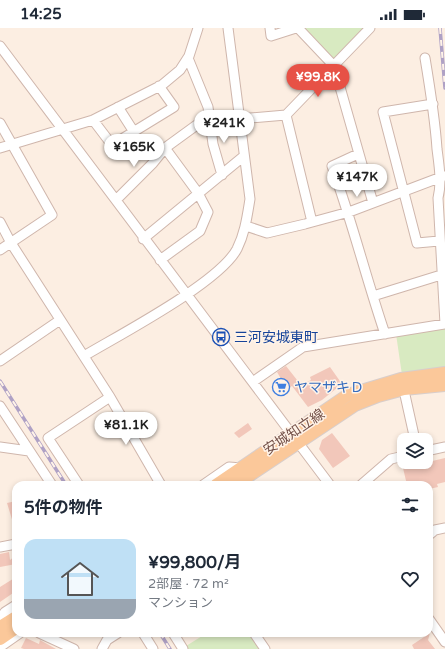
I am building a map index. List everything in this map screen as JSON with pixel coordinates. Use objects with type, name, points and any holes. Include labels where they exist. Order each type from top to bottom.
[{"type":"main road","name":"安城知立線","points":[[230,481],[245,477],[348,395],[401,378],[445,373]]},
{"type":"main road","name":"安城知立線","points":[[294,439],[355,405],[378,396],[404,390],[445,385]]},
{"type":"main road","points":[[0,627],[12,620]]},
{"type":"main road","points":[[0,638],[12,630]]},
{"type":"street","points":[[0,148],[93,120],[159,86],[180,70],[188,58],[198,28]]},
{"type":"street","points":[[84,356],[186,295],[215,274],[236,251],[246,226],[250,199],[228,28],[222,28]]},
{"type":"street","points":[[270,28],[271,36],[297,28],[334,66],[373,203]]},
{"type":"street","points":[[240,119],[286,115],[368,29]]},
{"type":"street","points":[[2,52],[63,128],[144,239],[254,381],[294,439],[327,481]]},
{"type":"street","points":[[188,58],[208,107],[213,144],[222,175]]},
{"type":"street","points":[[254,381],[303,347],[445,324],[439,241],[442,177],[433,104],[425,58]]},
{"type":"street","points":[[93,120],[112,145],[174,107],[159,86]]},
{"type":"street","points":[[433,104],[383,112],[417,243],[439,241]]},
{"type":"street","points":[[118,108],[134,132]]},
{"type":"street","points":[[286,115],[312,222]]},
{"type":"street","points":[[116,200],[153,163],[165,148],[209,116]]},
{"type":"street","points":[[0,123],[52,215],[0,250]]},
{"type":"street","points":[[160,260],[200,231],[208,212],[198,193],[165,148]]},
{"type":"street","points":[[358,154],[332,166],[349,212],[385,334]]},
{"type":"street","points":[[144,239],[244,156]]},
{"type":"street","points":[[246,226],[267,233],[312,222],[349,212],[442,177]]},
{"type":"street","points":[[0,222],[11,243],[110,397],[159,481]]},
{"type":"street","points":[[373,296],[441,275]]},
{"type":"street","points":[[0,360],[60,320]]},
{"type":"street","points":[[405,395],[413,433]]},
{"type":"street","points":[[76,481],[48,438],[110,397]]},
{"type":"street","points":[[0,406],[49,481]]},
{"type":"street","points":[[0,447],[29,451]]},
{"type":"street","points":[[433,450],[445,447]]},
{"type":"street","points":[[366,481],[392,459],[397,458]]},
{"type":"street","points":[[209,481],[229,467],[245,477]]},
{"type":"street","points":[[433,532],[445,528]]},
{"type":"street","points":[[0,547],[12,545]]},
{"type":"street","points":[[2,612],[12,606]]},
{"type":"street","points":[[433,625],[445,642]]},
{"type":"street","points":[[0,647],[14,637]]},
{"type":"street","points":[[48,637],[74,649]]},
{"type":"street","points":[[102,649],[107,640],[112,637]]},
{"type":"street","points":[[145,637],[153,649]]},
{"type":"street","points":[[176,637],[183,649]]},
{"type":"street","points":[[257,637],[265,649]]},
{"type":"green space","points":[[303,28],[364,28],[330,62]]},
{"type":"green space","points":[[445,326],[445,367],[402,375],[396,334]]},
{"type":"green space","points":[[201,637],[251,637],[259,649],[188,649],[186,646]]},
{"type":"building","points":[[286,366],[301,385],[311,380],[310,377],[330,367],[342,384],[322,400],[308,407],[292,386],[287,389],[277,372]]},
{"type":"building","points":[[248,423],[252,429],[239,438],[234,433]]},
{"type":"building","points":[[332,433],[350,456],[333,468],[319,449],[322,440]]},
{"type":"building","points":[[445,458],[445,482],[437,484],[438,487],[433,488],[433,481],[406,481],[403,469],[433,469],[433,461]]},
{"type":"building","points":[[12,502],[12,519],[7,503]]},
{"type":"building","points":[[9,552],[10,560],[12,558],[12,565],[0,567],[0,554]]},
{"type":"building","points":[[12,580],[12,594],[0,602],[0,587]]},
{"type":"building","points":[[424,637],[429,637],[428,640],[435,649],[414,649],[412,645]]},
{"type":"building","points":[[26,638],[39,644],[40,640],[56,649],[21,648]]},
{"type":"railway","points":[[440,28],[445,88]]},
{"type":"railway","points":[[0,381],[63,481]]},
{"type":"railway","points":[[162,637],[170,649]]},
{"type":"place","name":"三河安城東町","points":[[221,337]]},
{"type":"place","name":"ヤマザキＤ","points":[[281,387]]}]
